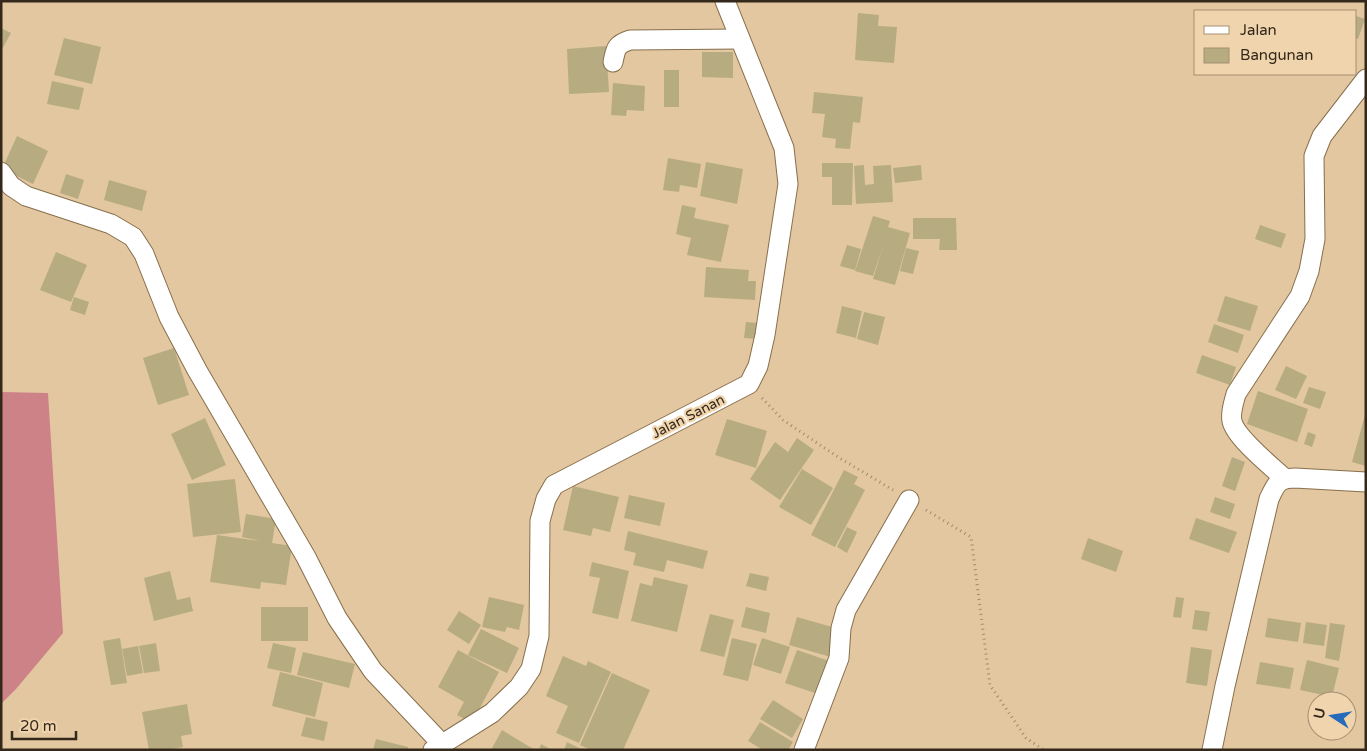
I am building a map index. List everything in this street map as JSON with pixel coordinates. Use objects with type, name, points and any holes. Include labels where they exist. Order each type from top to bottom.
[{"type":"street","points":[[725,1],[784,148],[788,184],[765,335],[758,366],[749,384]]},
{"type":"street","points":[[613,62],[616,48],[620,43],[630,40],[740,39]]},
{"type":"street","points":[[1284,478],[1242,437],[1232,422],[1232,408],[1236,394],[1300,296],[1309,271],[1315,239],[1314,156],[1322,136],[1366,80]]},
{"type":"street","points":[[1,172],[11,186],[26,196],[111,224],[133,237],[144,254],[169,317],[197,370],[306,557],[337,618],[373,671],[437,746]]},
{"type":"street","name":"Jalan Sanan","points":[[437,746],[492,713],[519,687],[531,669],[539,636],[540,521],[546,499],[554,485],[749,384]]},
{"type":"street","points":[[1212,750],[1269,499],[1275,485],[1284,478],[1366,482]]},
{"type":"street","points":[[804,750],[839,658],[841,628],[846,610],[909,500]]},
{"type":"path","points":[[749,384],[783,420],[838,457],[971,537],[990,686],[1026,738],[1044,750]]},
{"type":"shaded area","points":[[1,392],[48,393],[63,633],[1,704]]},
{"type":"building","points":[[858,13],[879,15],[878,26],[897,27],[894,63],[855,60]]},
{"type":"building","points":[[1357,16],[1365,19],[1357,38]]},
{"type":"building","points":[[1,28],[11,33],[1,51]]},
{"type":"building","points":[[64,38],[101,47],[92,84],[54,75]]},
{"type":"building","points":[[606,46],[609,92],[569,94],[567,49]]},
{"type":"building","points":[[702,52],[733,52],[733,78],[702,77]]},
{"type":"building","points":[[664,70],[679,70],[679,107],[664,107]]},
{"type":"building","points":[[52,81],[84,88],[79,110],[47,104]]},
{"type":"building","points":[[613,83],[645,86],[644,111],[627,110],[626,116],[611,115]]},
{"type":"building","points":[[814,92],[863,97],[860,123],[853,122],[850,149],[835,148],[836,139],[822,137],[825,114],[812,113]]},
{"type":"building","points":[[17,136],[48,151],[33,184],[2,169]]},
{"type":"building","points":[[668,158],[701,164],[697,188],[680,185],[679,192],[663,190]]},
{"type":"building","points":[[706,162],[743,169],[737,204],[700,196]]},
{"type":"building","points":[[822,163],[853,163],[852,205],[832,205],[832,177],[822,177]]},
{"type":"building","points":[[864,165],[865,185],[874,184],[873,166],[891,165],[893,202],[856,204],[854,166]]},
{"type":"building","points":[[921,165],[922,180],[895,183],[893,168]]},
{"type":"building","points":[[66,174],[84,180],[78,199],[60,193]]},
{"type":"building","points":[[109,180],[147,191],[142,211],[104,200]]},
{"type":"building","points":[[682,205],[696,208],[694,218],[729,225],[721,262],[687,255],[691,238],[676,234]]},
{"type":"building","points":[[873,216],[890,221],[888,227],[910,233],[895,285],[873,279],[883,246],[873,276],[855,271]]},
{"type":"building","points":[[913,218],[956,218],[957,250],[939,250],[940,239],[913,239]]},
{"type":"building","points":[[1260,225],[1286,234],[1281,248],[1255,239]]},
{"type":"building","points":[[847,245],[861,249],[855,270],[840,266]]},
{"type":"building","points":[[906,248],[919,251],[913,274],[900,271]]},
{"type":"building","points":[[56,252],[87,265],[71,302],[40,290]]},
{"type":"building","points":[[706,267],[749,270],[748,281],[756,281],[755,300],[704,297]]},
{"type":"building","points":[[1225,296],[1258,306],[1250,331],[1217,321]]},
{"type":"building","points":[[74,297],[89,302],[85,315],[70,310]]},
{"type":"building","points":[[842,306],[862,311],[856,338],[836,333]]},
{"type":"building","points":[[864,312],[885,317],[878,345],[857,339]]},
{"type":"building","points":[[746,322],[758,323],[756,339],[744,338]]},
{"type":"building","points":[[1214,324],[1244,335],[1238,353],[1208,342]]},
{"type":"building","points":[[174,348],[189,395],[158,405],[143,358]]},
{"type":"building","points":[[1202,355],[1236,367],[1230,385],[1196,373]]},
{"type":"building","points":[[1286,366],[1307,376],[1296,399],[1275,390]]},
{"type":"building","points":[[1309,387],[1326,392],[1320,409],[1303,403]]},
{"type":"building","points":[[1258,391],[1308,409],[1297,442],[1247,424]]},
{"type":"building","points":[[1366,415],[1366,466],[1352,462]]},
{"type":"building","points":[[205,418],[226,465],[192,480],[171,434]]},
{"type":"building","points":[[727,419],[767,431],[756,468],[715,455]]},
{"type":"building","points":[[1308,432],[1316,435],[1312,447],[1304,444]]},
{"type":"building","points":[[797,438],[814,450],[780,500],[750,479],[775,442],[788,452]]},
{"type":"building","points":[[1232,457],[1245,462],[1235,491],[1222,486]]},
{"type":"building","points":[[802,469],[833,488],[811,525],[779,507]]},
{"type":"building","points":[[844,470],[858,477],[854,484],[865,490],[835,547],[811,535]]},
{"type":"building","points":[[235,479],[241,532],[193,537],[187,484]]},
{"type":"building","points":[[573,486],[619,497],[610,532],[593,528],[591,536],[563,530]]},
{"type":"building","points":[[629,495],[665,503],[660,526],[624,518]]},
{"type":"building","points":[[1215,497],[1235,504],[1230,519],[1210,512]]},
{"type":"building","points":[[246,514],[276,519],[272,543],[292,546],[286,585],[261,582],[260,589],[210,582],[217,535],[260,541],[242,537]]},
{"type":"building","points":[[1196,518],[1237,532],[1229,553],[1189,539]]},
{"type":"building","points":[[847,527],[857,532],[847,553],[837,547]]},
{"type":"building","points":[[628,531],[708,551],[703,569],[667,560],[664,572],[633,565],[636,553],[624,550]]},
{"type":"building","points":[[1088,538],[1123,551],[1116,572],[1081,559]]},
{"type":"building","points":[[592,562],[629,571],[618,619],[592,613],[600,578],[589,576]]},
{"type":"building","points":[[170,571],[177,600],[190,597],[193,611],[154,621],[144,578]]},
{"type":"building","points":[[750,573],[769,577],[766,591],[746,586]]},
{"type":"building","points":[[654,577],[688,585],[677,632],[631,621],[640,583],[652,586]]},
{"type":"building","points":[[489,597],[524,605],[519,630],[507,627],[505,632],[482,627]]},
{"type":"building","points":[[1176,597],[1184,598],[1181,618],[1173,617]]},
{"type":"building","points":[[261,607],[308,607],[308,641],[261,641]]},
{"type":"building","points":[[746,607],[770,613],[766,633],[741,627]]},
{"type":"building","points":[[1195,610],[1210,612],[1207,631],[1192,629]]},
{"type":"building","points":[[459,611],[481,625],[469,644],[447,630]]},
{"type":"building","points":[[710,614],[734,620],[724,657],[700,651]]},
{"type":"building","points":[[797,617],[839,629],[831,657],[789,645]]},
{"type":"building","points":[[1268,618],[1301,623],[1298,642],[1265,637]]},
{"type":"building","points":[[1306,622],[1327,625],[1324,646],[1303,643]]},
{"type":"building","points":[[1330,623],[1345,625],[1339,661],[1325,658]]},
{"type":"building","points":[[481,629],[519,648],[507,673],[468,655]]},
{"type":"building","points":[[120,638],[127,683],[111,685],[103,641]]},
{"type":"building","points":[[732,638],[757,644],[748,681],[723,675]]},
{"type":"building","points":[[762,638],[790,647],[781,674],[753,665]]},
{"type":"building","points":[[156,643],[160,671],[144,673],[139,646]]},
{"type":"building","points":[[273,643],[296,648],[291,673],[267,668]]},
{"type":"building","points":[[138,646],[143,673],[127,676],[122,649]]},
{"type":"building","points":[[1191,647],[1212,650],[1207,686],[1186,683]]},
{"type":"building","points":[[458,650],[499,672],[472,723],[457,715],[464,702],[438,687]]},
{"type":"building","points":[[797,650],[835,663],[824,696],[785,683]]},
{"type":"building","points":[[303,652],[355,664],[349,688],[297,675]]},
{"type":"building","points":[[563,656],[586,666],[588,661],[611,672],[579,743],[556,733],[568,706],[546,696]]},
{"type":"building","points":[[1307,660],[1339,668],[1333,691],[1300,690]]},
{"type":"building","points":[[1260,662],[1294,668],[1290,689],[1256,684]]},
{"type":"building","points":[[280,672],[323,683],[315,717],[272,706]]},
{"type":"building","points":[[612,673],[650,690],[623,750],[591,750],[580,745]]},
{"type":"building","points":[[773,700],[803,719],[792,738],[760,719]]},
{"type":"building","points":[[187,704],[192,734],[181,736],[183,747],[149,750],[142,712]]},
{"type":"building","points":[[306,717],[328,722],[324,741],[301,736]]},
{"type":"building","points":[[760,722],[793,742],[788,750],[763,750],[748,741]]},
{"type":"building","points":[[502,730],[535,750],[491,750]]},
{"type":"building","points":[[376,739],[408,747],[408,750],[373,750]]},
{"type":"building","points":[[567,742],[583,750],[564,750]]},
{"type":"building","points":[[541,744],[552,750],[539,750]]}]
